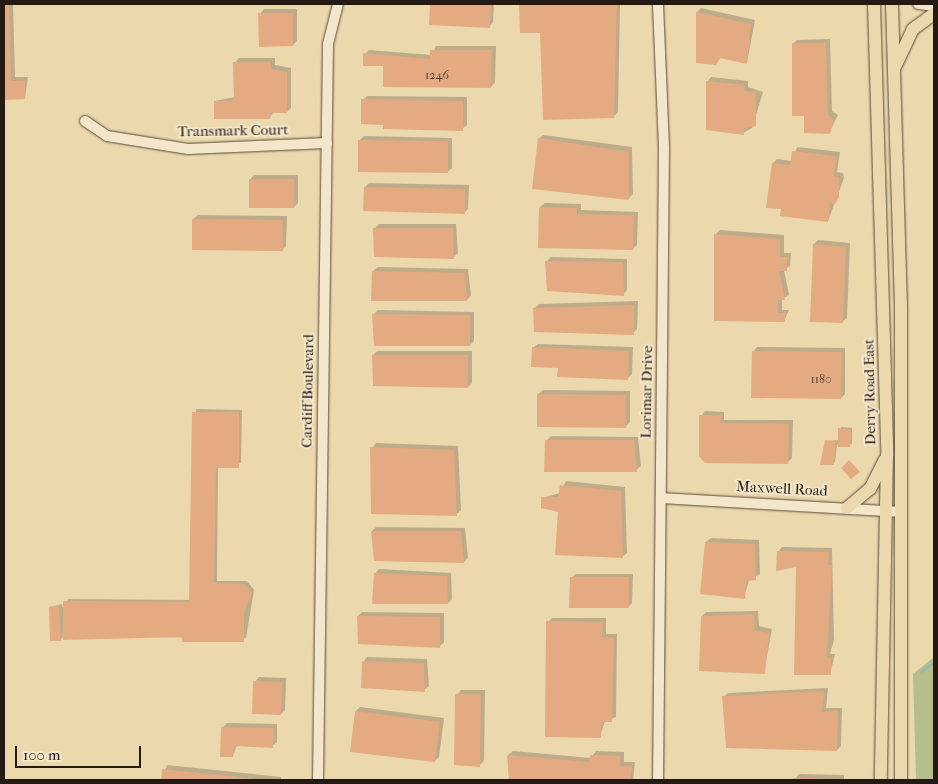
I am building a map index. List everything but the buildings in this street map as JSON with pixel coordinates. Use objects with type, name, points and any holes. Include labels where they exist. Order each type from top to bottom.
[{"type":"main road","name":"Derry Road East","points":[[874,4],[887,456],[881,780]]},
{"type":"main road","name":"Derry Road East","points":[[892,4],[902,512],[901,780]]},
{"type":"main road","points":[[893,71],[913,29],[934,14]]},
{"type":"main road","points":[[847,508],[870,489],[887,456]]},
{"type":"street","name":"Cardiff Boulevard","points":[[318,780],[329,32],[338,4]]},
{"type":"street","name":"Lorimar Drive","points":[[658,4],[664,145],[658,780]]},
{"type":"street","points":[[918,4],[934,6]]},
{"type":"street","name":"Transmark Court","points":[[85,121],[107,136],[188,149],[327,143]]},
{"type":"street","name":"Maxwell Road","points":[[661,498],[902,512]]},
{"type":"green space","points":[[934,657],[934,780],[916,780],[913,674]]},
{"type":"waterway","points":[[921,671],[934,662]]}]
